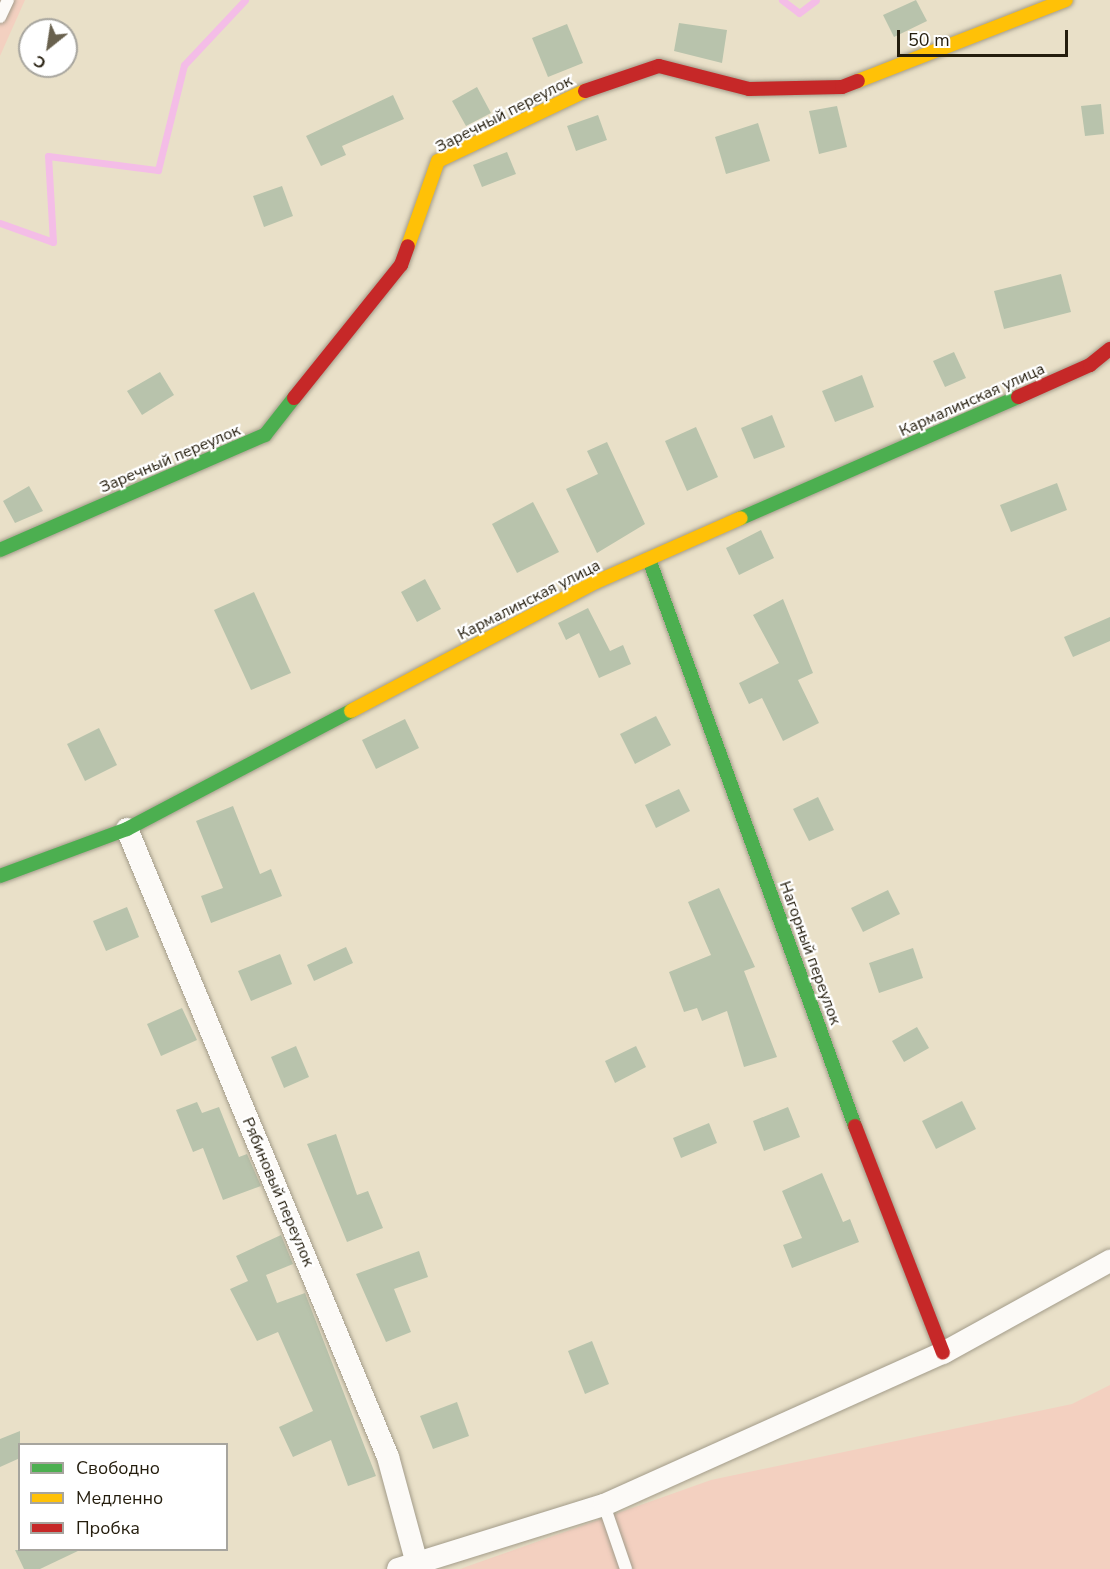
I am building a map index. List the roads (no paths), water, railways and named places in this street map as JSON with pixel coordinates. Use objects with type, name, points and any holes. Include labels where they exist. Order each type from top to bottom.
[{"type":"street","name":"Заречный переулок","points":[[0,550],[265,435],[401,265],[438,161],[571,96],[658,66],[749,89],[842,87],[1066,0]]},
{"type":"street","name":"Кармалинская улица","points":[[0,876],[127,829],[596,582],[651,562],[1090,365],[1110,349]]},
{"type":"street","name":"Нагорный переулок","points":[[651,562],[910,1278],[944,1353]]},
{"type":"street","name":"Рябиновый переулок","points":[[127,829],[388,1456],[411,1566]]},
{"type":"street","points":[[411,1566],[604,1505],[944,1353],[1110,1261]]},
{"type":"lane","points":[[0,17],[8,0]]},
{"type":"lane","points":[[604,1505],[626,1569]]},
{"type":"waterway","points":[[0,223],[53,242],[48,156],[158,170],[184,65],[245,0]]},
{"type":"waterway","points":[[782,0],[799,13],[816,0]]}]
